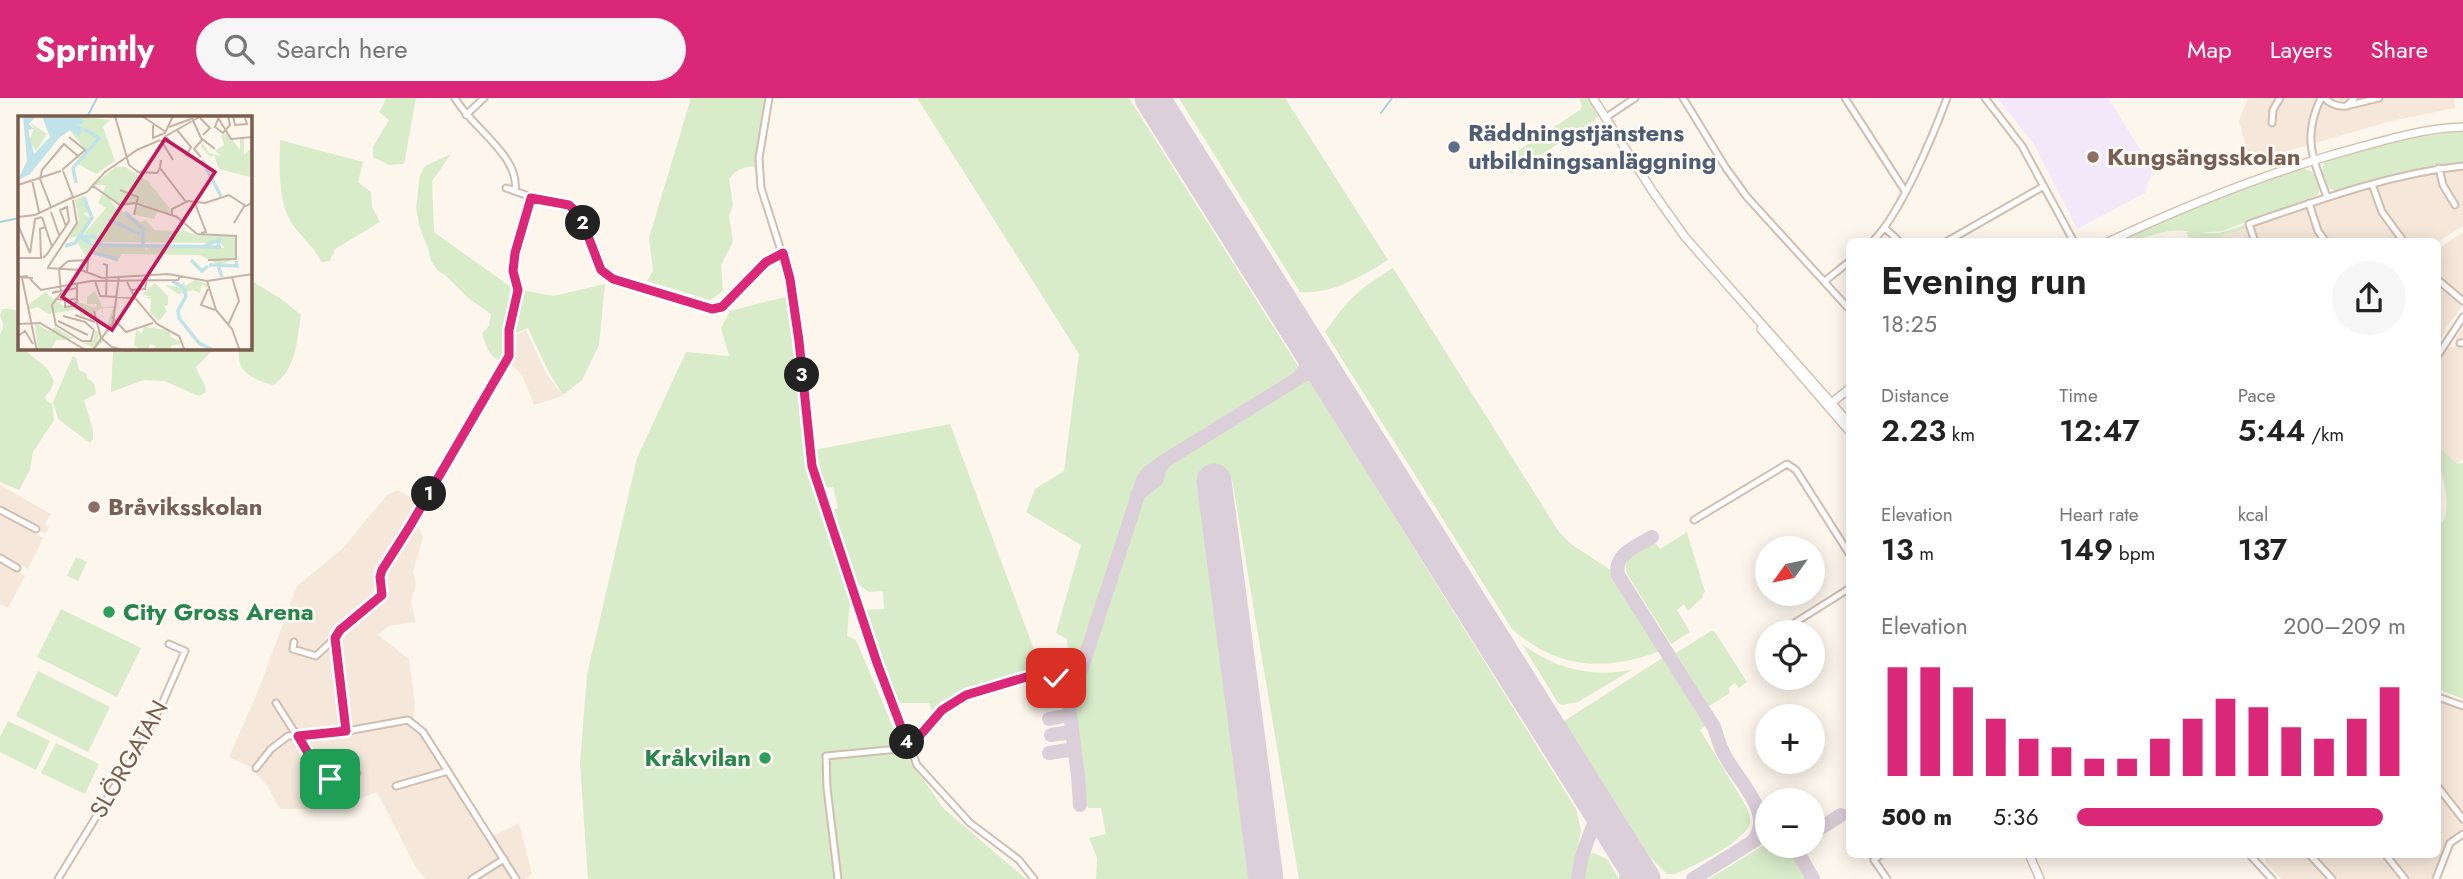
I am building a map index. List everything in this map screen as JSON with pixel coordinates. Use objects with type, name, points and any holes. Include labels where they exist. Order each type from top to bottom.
[{"type":"main road","points":[[1592,98],[1667,213],[1846,427]]},
{"type":"main road","points":[[2117,238],[2182,208],[2313,160],[2416,133],[2463,127]]},
{"type":"main road","points":[[1829,405],[1846,391]]},
{"type":"main road","points":[[1829,405],[1846,420]]},
{"type":"main road","points":[[2031,858],[2040,879]]},
{"type":"street","points":[[455,98],[466,115],[508,161],[516,177],[515,190]]},
{"type":"street","points":[[466,115],[484,98]]},
{"type":"street","points":[[769,98],[759,158],[761,188],[790,279],[812,466],[877,663],[917,765],[977,829],[1019,860],[1034,879]]},
{"type":"street","points":[[1605,118],[1634,98]]},
{"type":"street","points":[[1683,98],[1746,197],[1846,305]]},
{"type":"street","points":[[1845,98],[1905,191]]},
{"type":"street","points":[[1876,238],[1885,228],[1905,191],[1947,98]]},
{"type":"street","points":[[1986,98],[2016,136],[2072,238]]},
{"type":"street","points":[[2272,123],[2273,110],[2280,98]]},
{"type":"street","points":[[2327,197],[2313,160],[2309,133],[2322,98],[2335,105],[2347,106],[2379,98]]},
{"type":"street","points":[[2347,106],[2354,98]]},
{"type":"street","points":[[2254,238],[2249,224],[2327,197],[2405,174],[2463,166]]},
{"type":"street","points":[[2439,168],[2443,185],[2455,205]]},
{"type":"street","points":[[2372,184],[2382,212],[2401,238]]},
{"type":"street","points":[[1953,238],[2044,186]]},
{"type":"street","points":[[506,188],[531,198],[569,205],[580,215],[601,270],[613,279],[712,309],[722,307],[760,268],[783,253]]},
{"type":"street","points":[[294,642],[293,649],[316,656],[340,630],[382,595],[382,570],[509,356],[510,323],[518,290],[513,271],[515,253],[531,198]]},
{"type":"street","points":[[2309,204],[2323,238]]},
{"type":"street","points":[[1885,228],[1896,238]]},
{"type":"street","points":[[1825,281],[1846,264]]},
{"type":"street","points":[[2441,283],[2463,301]]},
{"type":"street","points":[[2441,350],[2463,317]]},
{"type":"street","points":[[1695,520],[1787,464],[1796,470],[1846,549]]},
{"type":"street","points":[[0,510],[36,530]]},
{"type":"street","points":[[0,558],[17,568]]},
{"type":"street","points":[[1799,620],[1846,591]]},
{"type":"street","points":[[335,638],[346,731]]},
{"type":"street","name":"SLÖRGATAN","points":[[58,879],[162,704],[185,651],[169,644]]},
{"type":"street","points":[[838,879],[827,788],[826,756],[909,748],[942,710],[966,695],[1030,676],[1056,678]]},
{"type":"street","points":[[2441,698],[2463,706]]},
{"type":"street","points":[[276,703],[311,758],[316,778],[330,779],[357,773]]},
{"type":"street","points":[[256,768],[278,741],[288,736],[346,731],[408,720],[423,732],[516,879]]},
{"type":"street","points":[[396,786],[448,771]]},
{"type":"street","points":[[2441,792],[2463,819]]},
{"type":"street","points":[[2436,879],[2450,843],[2463,834]]},
{"type":"street","points":[[1877,858],[1874,860],[1887,879]]},
{"type":"street","points":[[2253,858],[2272,879]]},
{"type":"street","points":[[2313,858],[2332,879]]},
{"type":"street","points":[[2388,858],[2405,879]]},
{"type":"street","points":[[471,879],[503,859]]},
{"type":"shaded area","name":"Kungsängsskolan","points":[[1997,98],[2108,98],[2153,170],[2145,193],[2077,229],[2034,144]]},
{"type":"shaded area","points":[[2248,98],[2454,98],[2455,108],[2391,121],[2250,162],[2239,121]]},
{"type":"shaded area","points":[[2463,166],[2463,226],[2441,240],[2221,238],[2249,227],[2249,224],[2405,174]]},
{"type":"shaded area","points":[[2463,232],[2463,306],[2446,327],[2441,339],[2441,247]]},
{"type":"shaded area","points":[[2463,328],[2463,458],[2457,465],[2441,449],[2441,351],[2460,344],[2456,338]]},
{"type":"shaded area","points":[[526,330],[546,373],[563,396],[534,405],[522,375],[507,361],[512,352],[512,337]]},
{"type":"shaded area","points":[[0,485],[51,514],[45,524],[49,527],[45,534],[0,508]]},
{"type":"shaded area","points":[[398,490],[419,502],[415,518],[423,538],[413,571],[416,584],[411,601],[416,622],[390,626],[378,635],[409,659],[415,705],[413,717],[423,727],[493,836],[519,823],[532,874],[525,879],[426,879],[416,868],[377,792],[333,809],[280,809],[268,787],[250,767],[229,757],[258,691],[297,586],[343,548],[387,495]]},
{"type":"shaded area","points":[[0,512],[43,538],[28,569],[0,556]]},
{"type":"shaded area","points":[[0,560],[25,576],[8,608],[0,604]]},
{"type":"shaded area","points":[[2441,698],[2463,708],[2463,831],[2448,841],[2441,857]]},
{"type":"shaded area","points":[[2265,858],[2440,858],[2431,879],[2281,879],[2267,864]]},
{"type":"green space","points":[[387,98],[416,98],[404,164],[389,165],[373,157],[373,147],[389,120],[379,112]]},
{"type":"green space","points":[[691,98],[765,98],[755,167],[740,169],[729,179],[733,205],[729,216],[733,242],[721,265],[723,291],[710,300],[647,281],[653,271],[649,238]]},
{"type":"green space","points":[[917,98],[1129,98],[1300,369],[1199,432],[1142,472],[1079,661],[1069,660],[1067,639],[1056,633],[1081,545],[1026,512],[1035,489],[1064,471],[1079,354]]},
{"type":"green space","points":[[1179,98],[1285,98],[1388,260],[1335,287],[1300,292]]},
{"type":"green space","points":[[1579,98],[1589,98],[1598,116],[1595,120],[1516,171],[1511,173],[1506,170],[1501,162],[1580,110],[1582,106]]},
{"type":"green space","points":[[2463,131],[2463,162],[2402,173],[2336,191],[2328,188],[2322,172],[2324,162],[2334,158],[2415,138]]},
{"type":"green space","points":[[280,140],[363,162],[358,182],[371,192],[372,207],[380,222],[335,249],[330,261],[321,262],[287,213],[280,182]]},
{"type":"green space","points":[[451,154],[432,181],[434,232],[508,285],[516,287],[508,355],[504,362],[492,354],[482,333],[489,326],[491,314],[438,271],[431,261],[420,228],[416,208],[420,175],[425,166]]},
{"type":"green space","points":[[2300,168],[2313,173],[2319,185],[2318,195],[2222,231],[2199,233],[2219,233],[2249,224],[2250,227],[2221,238],[2189,238],[2186,232],[2190,232],[2172,231],[2142,238],[2128,238],[2166,218]]},
{"type":"green space","points":[[1393,268],[1559,532],[1571,544],[1618,575],[1615,577],[1660,651],[1620,662],[1582,663],[1546,652],[1512,629],[1325,332],[1355,296]]},
{"type":"green space","points":[[252,281],[301,315],[291,363],[287,372],[273,385],[260,381],[243,370],[238,352],[252,350]]},
{"type":"green space","points":[[605,284],[599,345],[582,380],[563,395],[548,371],[528,328],[514,334],[513,318],[522,290],[553,296]]},
{"type":"green space","points":[[789,296],[807,472],[850,599],[847,636],[856,640],[903,751],[944,809],[1026,879],[588,879],[580,763],[587,675],[637,458],[686,352],[729,356],[721,328],[730,311]]},
{"type":"green space","points":[[2,309],[18,312],[18,350],[27,350],[44,365],[54,382],[45,396],[47,402],[52,403],[54,420],[33,452],[30,470],[19,490],[0,482],[0,334],[3,325],[0,315]]},
{"type":"green space","points":[[213,350],[196,367],[206,392],[199,396],[164,381],[144,380],[111,392],[113,352]]},
{"type":"green space","points":[[73,356],[79,370],[86,373],[93,383],[96,394],[84,400],[93,430],[90,443],[58,419],[53,402]]},
{"type":"green space","points":[[1307,376],[1576,809],[1581,830],[1573,879],[1299,879],[1232,479],[1200,483],[1253,879],[1096,879],[1097,858],[1089,838],[1106,834],[1101,808],[1088,808],[1074,726],[1074,704],[1144,496],[1158,486],[1169,464],[1222,427]]},
{"type":"green space","points":[[950,424],[1038,660],[1037,669],[1020,678],[961,695],[933,715],[929,703],[898,703],[865,610],[884,609],[883,591],[869,592],[853,581],[852,570],[831,511],[838,508],[833,487],[824,488],[814,450]]},
{"type":"green space","points":[[2441,449],[2457,464],[2463,463],[2463,699],[2441,690],[2441,523],[2445,519],[2445,490],[2441,471]]},
{"type":"green space","points":[[1687,532],[1705,592],[1688,611],[1684,604],[1677,610],[1690,632],[1671,644],[1627,574],[1626,567],[1633,553],[1653,540],[1660,549]]},
{"type":"green space","points":[[76,557],[87,562],[78,581],[67,576]]},
{"type":"green space","points":[[61,609],[141,648],[117,697],[37,657]]},
{"type":"green space","points":[[1711,631],[1715,632],[1747,682],[1739,688],[1735,683],[1728,688],[1730,693],[1709,706],[1676,653]]},
{"type":"green space","points":[[1522,644],[1547,659],[1575,669],[1604,673],[1633,669],[1578,702],[1562,705],[1558,703]]},
{"type":"green space","points":[[1664,657],[1706,725],[1700,730],[1746,806],[1750,821],[1746,830],[1729,846],[1675,874],[1667,874],[1650,857],[1564,721]]},
{"type":"green space","points":[[38,671],[110,707],[88,752],[16,716]]},
{"type":"green space","points":[[8,721],[50,741],[36,770],[0,752],[0,737]]},
{"type":"green space","points":[[56,743],[99,764],[85,794],[41,773]]},
{"type":"green space","points":[[1755,850],[1755,858],[1794,858],[1807,879],[1709,879]]},
{"type":"green space","points":[[1593,853],[1607,859],[1619,879],[1581,879],[1585,856]]},
{"type":"waterway","points":[[88,116],[97,98]]},
{"type":"waterway","points":[[1381,113],[1392,98]]},
{"type":"waterway","points":[[0,222],[18,218]]},
{"type":"taxiway","points":[[1292,320],[1308,356],[1300,376]]},
{"type":"taxiway","points":[[1080,805],[1069,707],[1143,480],[1163,462],[1305,374],[1324,378],[1344,403]]},
{"type":"taxiway","points":[[1137,495],[1156,480],[1163,462]]},
{"type":"taxiway","points":[[1652,537],[1623,556],[1617,568],[1618,575],[1714,727],[1723,752],[1758,809],[1758,832],[1751,843]]},
{"type":"taxiway","points":[[1062,667],[1081,667]]},
{"type":"taxiway","points":[[1053,688],[1073,691]]},
{"type":"taxiway","points":[[1049,719],[1069,715]]},
{"type":"taxiway","points":[[1051,735],[1071,732]]},
{"type":"taxiway","points":[[1049,753],[1074,749]]},
{"type":"taxiway","points":[[1578,879],[1581,859],[1599,809]]},
{"type":"taxiway","points":[[1825,825],[1841,815]]},
{"type":"taxiway","points":[[1693,879],[1755,840]]},
{"type":"taxiway","points":[[1626,879],[1629,857]]},
{"type":"taxiway","points":[[1801,858],[1813,879]]},
{"type":"taxiway","points":[[1638,870],[1645,879]]},
{"type":"runway","points":[[1152,98],[1643,879]]},
{"type":"runway","points":[[1214,481],[1266,879]]},
{"type":"place","name":"Räddningstjänstens utbildningsanläggning","points":[[1454,147]]},
{"type":"place","name":"Kungsängsskolan","points":[[2093,157]]},
{"type":"place","name":"Bråviksskolan","points":[[94,507]]},
{"type":"place","name":"City Gross Arena","points":[[109,612]]},
{"type":"place","name":"Kråkvilan","points":[[765,758]]},
{"type":"route","points":[[330,779],[316,778],[311,758],[298,736],[346,731],[335,638],[340,630],[379,600],[382,595],[382,570],[509,356],[511,315],[518,290],[513,271],[515,253],[531,198],[569,205],[580,215],[601,270],[613,279],[712,309],[722,307],[766,262],[783,253],[790,279],[799,341],[812,466],[877,663],[909,748],[942,710],[966,695],[1030,676],[1056,678]]}]
